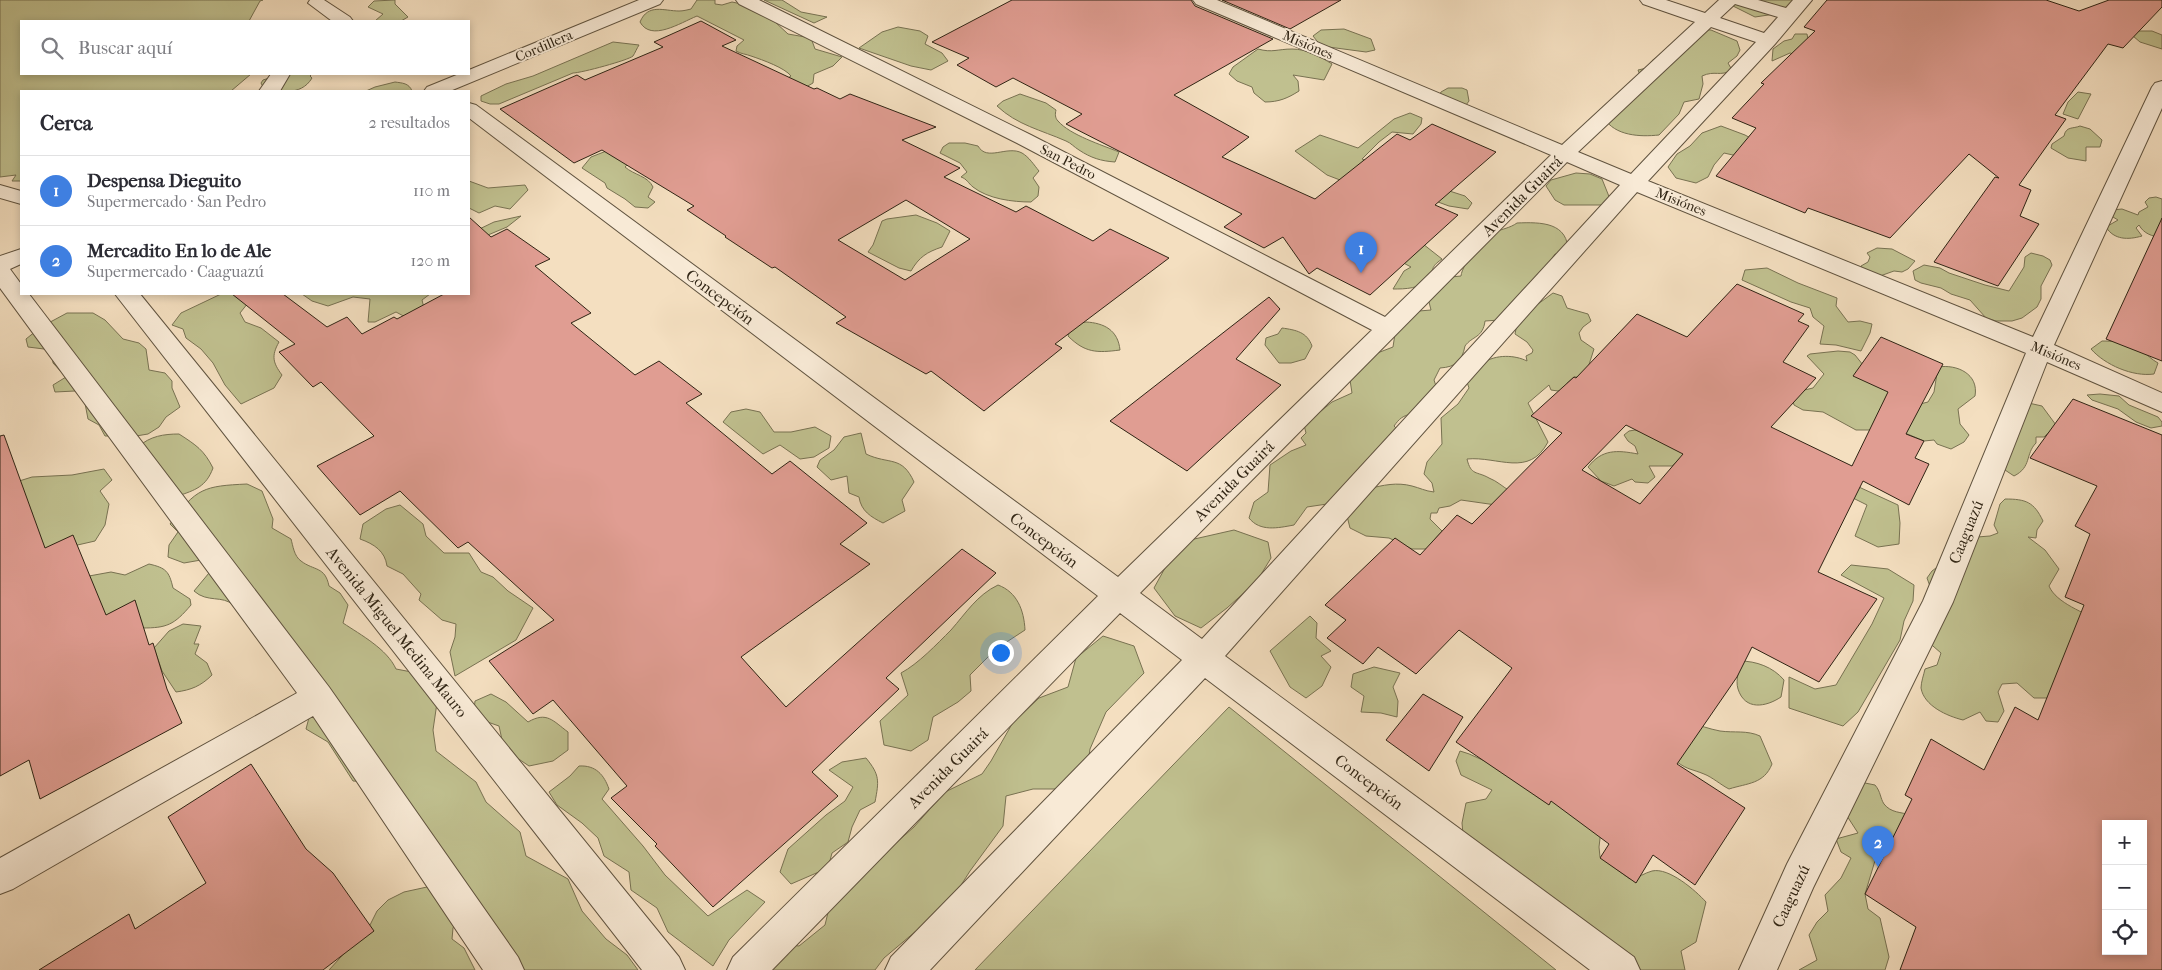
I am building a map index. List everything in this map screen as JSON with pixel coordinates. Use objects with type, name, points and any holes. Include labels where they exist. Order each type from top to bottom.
[{"type":"street","name":"Cordillera","points":[[440,90],[654,0]]},
{"type":"street","name":"San Pedro","points":[[745,0],[1024,139],[1389,329]]},
{"type":"street","name":"Misiónes","points":[[1202,0],[1634,183],[2040,349],[2162,403]]},
{"type":"street","points":[[1649,0],[1768,40]]},
{"type":"street","name":"Avenida Guairá","points":[[746,970],[1565,153],[1729,0]]},
{"type":"street","points":[[1738,0],[1796,7]]},
{"type":"street","points":[[308,20],[318,1],[343,20]]},
{"type":"street","points":[[904,970],[1203,659],[1796,7]]},
{"type":"street","points":[[270,90],[280,75]]},
{"type":"street","points":[[421,75],[440,90]]},
{"type":"street","name":"Caaguazú","points":[[1758,970],[1800,876],[1938,602],[2040,349],[2162,87]]},
{"type":"street","name":"Concepción","points":[[470,109],[1620,970]]},
{"type":"street","points":[[0,191],[20,198]]},
{"type":"street","points":[[0,264],[20,256]]},
{"type":"street","points":[[0,272],[318,697],[505,970]]},
{"type":"street","name":"Avenida Miguel Medina Mauro","points":[[129,295],[666,970]]},
{"type":"street","points":[[0,878],[318,697]]},
{"type":"green space","points":[[0,0],[263,0],[260,1],[250,20],[20,20],[20,75],[250,75],[232,90],[20,90],[20,181],[12,181],[16,175],[0,177]]},
{"type":"green space","points":[[395,0],[395,4],[408,17],[403,20],[376,20],[383,14],[368,7],[374,1]]},
{"type":"green space","points":[[697,0],[715,0],[715,4],[722,5],[732,2],[751,6],[774,21],[788,34],[811,38],[815,49],[842,57],[833,66],[814,74],[813,83],[799,91],[777,85],[791,76],[784,70],[736,51],[737,46],[744,40],[697,16],[658,31],[645,28],[640,22],[647,12],[652,10],[688,10],[691,9]]},
{"type":"green space","points":[[764,0],[782,0],[801,12],[827,17],[814,23]]},
{"type":"green space","points":[[1732,0],[1793,0],[1805,4],[1775,14],[1755,17],[1731,5]]},
{"type":"green space","points":[[898,27],[920,31],[928,36],[925,44],[942,53],[948,61],[931,70],[911,66],[859,48],[882,32]]},
{"type":"green space","points":[[1344,29],[1371,39],[1375,50],[1366,52],[1321,46],[1313,36],[1321,30]]},
{"type":"green space","points":[[1690,29],[1711,30],[1737,41],[1740,50],[1737,56],[1728,63],[1732,70],[1702,76],[1703,84],[1699,99],[1684,102],[1679,114],[1659,135],[1636,135],[1615,129],[1604,118],[1640,75],[1638,70],[1647,68],[1653,60],[1666,52],[1681,35]]},
{"type":"green space","points":[[2139,31],[2152,31],[2162,35],[2162,49],[2140,42],[2133,36]]},
{"type":"green space","points":[[1795,34],[1807,34],[1808,39],[1823,63],[1790,53],[1772,61],[1773,49],[1784,41],[1792,39]]},
{"type":"green space","points":[[613,42],[639,45],[633,56],[594,69],[573,73],[499,104],[481,101],[481,96],[506,84],[533,76]]},
{"type":"green space","points":[[1258,49],[1267,51],[1303,50],[1332,64],[1324,80],[1293,75],[1298,81],[1299,91],[1283,99],[1265,102],[1254,93],[1252,87],[1237,81],[1229,74],[1233,67]]},
{"type":"green space","points":[[279,75],[311,75],[312,78],[302,88],[295,90],[259,90],[263,87],[261,83],[263,80]]},
{"type":"green space","points":[[395,82],[403,83],[412,90],[368,90]]},
{"type":"green space","points":[[1448,88],[1467,90],[1469,101],[1466,105],[1437,99],[1441,92]]},
{"type":"green space","points":[[2078,92],[2091,94],[2078,119],[2063,114],[2068,102]]},
{"type":"green space","points":[[1020,94],[1046,103],[1056,110],[1057,120],[1070,131],[1119,152],[1115,162],[1101,160],[1088,155],[1068,142],[1021,123],[997,106],[1003,101]]},
{"type":"green space","points":[[1410,113],[1422,118],[1421,124],[1413,134],[1392,132],[1362,159],[1384,166],[1340,180],[1327,175],[1295,151],[1320,135],[1358,148],[1394,119]]},
{"type":"green space","points":[[1721,126],[1745,135],[1765,146],[1746,158],[1724,153],[1714,165],[1708,177],[1696,183],[1676,178],[1668,167],[1677,154],[1690,146],[1702,133]]},
{"type":"green space","points":[[2080,126],[2090,129],[2102,140],[2100,147],[2086,147],[2086,161],[2068,158],[2051,148],[2052,144],[2064,136],[2068,129]]},
{"type":"green space","points":[[949,143],[965,143],[978,146],[987,153],[1016,151],[1022,153],[1039,171],[1033,178],[1039,187],[1038,196],[1031,202],[1016,201],[993,197],[979,191],[961,177],[967,172],[960,163],[940,153],[943,147]]},
{"type":"green space","points":[[609,150],[630,162],[625,167],[651,183],[653,187],[648,197],[655,202],[648,208],[635,207],[607,188],[605,183],[582,168],[591,157]]},
{"type":"green space","points":[[1576,173],[1590,174],[1602,179],[1610,199],[1603,205],[1564,205],[1555,200],[1546,186],[1551,180]]},
{"type":"green space","points":[[1412,179],[1465,196],[1472,203],[1468,209],[1449,206],[1416,194]]},
{"type":"green space","points":[[470,181],[488,188],[525,185],[528,190],[510,209],[495,206],[479,213],[470,208]]},
{"type":"green space","points":[[2156,197],[2162,199],[2162,238],[2143,231],[2139,225],[2136,228],[2142,236],[2132,238],[2117,237],[2106,227],[2118,220],[2110,212],[2112,210],[2122,209],[2138,215],[2139,212],[2148,207],[2145,202],[2149,198]]},
{"type":"green space","points":[[916,215],[937,223],[950,231],[942,247],[924,256],[911,271],[899,268],[868,252],[873,245],[882,221]]},
{"type":"green space","points":[[521,216],[507,227],[470,243],[470,234],[494,222]]},
{"type":"green space","points":[[1517,223],[1544,224],[1559,230],[1564,235],[1568,253],[1555,254],[1536,282],[1511,303],[1510,309],[1500,320],[1485,321],[1482,331],[1465,346],[1460,359],[1454,365],[1440,368],[1434,380],[1436,386],[1413,414],[1404,416],[1394,426],[1399,431],[1327,504],[1307,507],[1294,525],[1270,528],[1253,522],[1249,518],[1254,502],[1268,492],[1270,465],[1291,451],[1306,445],[1301,438],[1306,433],[1304,425],[1332,402],[1352,393],[1350,380],[1367,357],[1393,347],[1396,327],[1419,311],[1431,310],[1428,298],[1451,277],[1461,276],[1469,258],[1485,239],[1495,232]]},
{"type":"green space","points":[[1423,244],[1442,259],[1435,264],[1426,282],[1412,288],[1393,289],[1404,271],[1411,267],[1396,259]]},
{"type":"green space","points":[[1877,248],[1892,249],[1915,261],[1908,269],[1902,272],[1894,271],[1880,276],[1863,272],[1861,266],[1868,262],[1870,257],[1867,253]]},
{"type":"green space","points":[[2031,253],[2050,260],[2052,265],[2041,286],[2041,299],[2037,307],[2022,318],[2012,321],[1996,321],[1986,318],[1970,300],[1915,280],[1913,271],[1924,265],[1940,268],[1985,285],[2009,291],[2024,267],[2025,257]]},
{"type":"green space","points":[[1767,268],[1798,283],[1837,298],[1836,306],[1848,322],[1860,321],[1872,324],[1870,333],[1861,351],[1836,345],[1820,344],[1824,326],[1813,317],[1810,308],[1791,302],[1742,280],[1745,270]]},
{"type":"green space","points":[[1553,293],[1562,296],[1567,308],[1588,314],[1591,321],[1579,333],[1581,340],[1594,349],[1585,377],[1574,377],[1567,383],[1569,389],[1551,390],[1549,385],[1528,403],[1548,442],[1540,453],[1532,459],[1512,463],[1467,459],[1473,471],[1495,481],[1510,491],[1503,506],[1461,500],[1450,506],[1439,508],[1437,513],[1431,513],[1430,519],[1442,531],[1435,539],[1432,549],[1412,549],[1389,538],[1366,536],[1350,528],[1347,516],[1368,489],[1401,484],[1434,492],[1432,483],[1424,474],[1427,462],[1442,444],[1441,418],[1458,404],[1469,388],[1467,382],[1483,363],[1505,356],[1527,361],[1526,356],[1532,353],[1533,350],[1527,342],[1515,334],[1516,329],[1532,304],[1538,304]]},
{"type":"green space","points":[[219,295],[275,295],[248,303],[240,313],[245,322],[261,328],[279,342],[274,359],[282,375],[274,388],[241,404],[225,385],[213,363],[201,349],[186,338],[183,329],[172,325],[181,313]]},
{"type":"green space","points":[[303,295],[429,295],[422,300],[424,308],[409,319],[396,312],[375,322],[368,322],[370,299],[353,297],[328,306],[312,301]]},
{"type":"green space","points":[[67,313],[93,313],[105,320],[123,339],[139,343],[146,349],[149,370],[165,373],[172,381],[172,388],[180,407],[166,417],[159,427],[148,434],[105,436],[99,425],[88,419],[83,393],[75,391],[55,392],[53,385],[66,377],[53,363],[52,350],[28,347],[26,339],[41,327]]},
{"type":"green space","points":[[1086,322],[1099,324],[1109,329],[1116,337],[1120,350],[1098,351],[1086,349],[1074,342],[1068,336],[1072,325]]},
{"type":"green space","points":[[1282,328],[1296,331],[1310,341],[1312,346],[1305,359],[1291,363],[1279,363],[1265,345],[1266,338],[1278,334]]},
{"type":"green space","points":[[2102,341],[2123,342],[2138,347],[2158,363],[2154,374],[2129,372],[2104,360],[2091,349]]},
{"type":"green space","points":[[1838,351],[1850,352],[1855,355],[1863,365],[1920,404],[1928,402],[1934,392],[1938,367],[1952,367],[1965,372],[1974,382],[1975,396],[1958,409],[1960,424],[1969,435],[1964,442],[1951,449],[1937,444],[1934,440],[1924,441],[1898,430],[1856,430],[1823,412],[1803,410],[1794,405],[1792,397],[1796,392],[1813,388],[1824,374],[1807,356]]},
{"type":"green space","points":[[2087,395],[2119,396],[2129,405],[2158,417],[2162,422],[2162,426],[2151,428],[2136,422],[2118,409],[2092,400]]},
{"type":"green space","points":[[2024,402],[2042,406],[2056,425],[2044,437],[2036,437],[2036,443],[2030,452],[2026,465],[2014,476],[2005,470]]},
{"type":"green space","points":[[746,409],[760,412],[774,432],[791,432],[815,427],[831,436],[829,448],[814,457],[800,459],[780,445],[763,454],[723,422],[731,412]]},
{"type":"green space","points":[[1635,430],[1669,440],[1684,454],[1672,466],[1649,466],[1655,477],[1648,483],[1635,482],[1632,479],[1614,486],[1601,481],[1588,467],[1593,461],[1610,452],[1638,454],[1635,446],[1624,435],[1629,431]]},
{"type":"green space","points":[[861,433],[866,454],[900,464],[909,473],[914,482],[902,500],[905,511],[883,523],[867,513],[859,497],[849,493],[847,476],[831,480],[817,467],[820,460],[834,450],[844,437]]},
{"type":"green space","points":[[179,434],[199,448],[213,468],[203,484],[195,490],[178,496],[138,447],[147,440],[157,436]]},
{"type":"green space","points":[[104,469],[112,480],[100,491],[109,504],[105,525],[95,541],[25,557],[25,531],[32,512],[10,505],[0,487],[32,477],[72,475]]},
{"type":"green space","points":[[1848,482],[1898,505],[1900,523],[1899,544],[1878,547],[1855,536],[1867,505],[1831,487]]},
{"type":"green space","points":[[247,484],[262,491],[273,519],[272,528],[291,539],[294,551],[299,559],[322,572],[329,586],[340,593],[348,605],[343,623],[380,649],[396,669],[417,673],[438,696],[433,730],[436,751],[476,782],[486,802],[520,832],[526,856],[568,879],[582,911],[606,939],[627,955],[638,970],[494,970],[388,783],[353,781],[328,742],[306,729],[311,710],[252,623],[229,602],[204,597],[194,591],[209,573],[209,563],[201,560],[184,563],[168,557],[169,545],[178,532],[170,524],[194,496],[211,488]]},
{"type":"green space","points":[[2005,499],[2028,503],[2033,506],[2043,521],[2037,530],[2036,538],[2028,537],[2045,550],[2059,569],[2049,586],[2053,592],[2058,598],[2072,607],[2100,621],[2047,698],[2034,698],[2017,683],[2002,684],[1998,692],[2004,711],[1998,722],[1986,721],[1980,712],[1963,720],[1943,713],[1931,705],[1921,688],[1925,669],[1937,665],[1941,653],[1918,633],[1931,589],[1927,578],[1932,571],[1977,537],[1998,533],[1994,525],[2000,504]]},
{"type":"green space","points":[[400,505],[423,524],[426,536],[444,553],[469,553],[481,572],[493,577],[508,591],[533,608],[516,640],[455,676],[450,652],[455,637],[456,624],[442,620],[419,600],[421,594],[403,574],[387,566],[384,556],[378,549],[360,539],[363,524],[386,509]]},
{"type":"green space","points":[[1234,530],[1268,542],[1271,558],[1257,581],[1201,628],[1175,616],[1154,588],[1165,568],[1190,540]]},
{"type":"green space","points":[[149,564],[166,571],[173,588],[190,599],[191,605],[175,621],[164,626],[142,628],[136,606],[101,622],[89,576],[111,572],[125,575]]},
{"type":"green space","points":[[1851,565],[1888,569],[1914,585],[1913,601],[1904,621],[1900,640],[1858,712],[1843,726],[1789,708],[1789,677],[1815,689],[1836,685],[1872,624],[1884,598],[1841,575]]},
{"type":"green space","points":[[998,585],[1005,588],[1015,597],[1021,609],[1025,630],[996,649],[970,675],[971,691],[958,702],[933,717],[928,740],[911,751],[884,745],[880,721],[908,695],[901,673],[934,647],[978,599]]},
{"type":"green space","points":[[1310,616],[1317,623],[1316,638],[1331,651],[1321,656],[1331,667],[1322,686],[1306,698],[1290,687],[1270,651]]},
{"type":"green space","points":[[183,624],[201,626],[194,644],[199,644],[195,654],[207,663],[212,675],[196,687],[176,692],[162,671],[154,648],[169,631]]},
{"type":"green space","points":[[1103,636],[1134,646],[1144,673],[1106,712],[1090,749],[1084,789],[1033,789],[1006,796],[1003,826],[970,871],[939,920],[916,931],[884,958],[875,970],[751,970],[765,942],[799,946],[825,925],[838,871],[888,850],[914,827],[945,792],[982,774],[1012,724],[1039,698],[1068,687],[1076,658]]},
{"type":"green space","points":[[1740,661],[1764,666],[1780,675],[1784,680],[1781,697],[1763,705],[1751,704],[1746,701],[1741,696],[1737,685]]},
{"type":"green space","points":[[1374,667],[1400,673],[1393,687],[1398,701],[1397,717],[1381,713],[1361,712],[1364,696],[1351,687],[1353,674]]},
{"type":"green space","points":[[491,694],[506,702],[528,722],[545,717],[558,724],[568,732],[568,750],[553,761],[529,766],[504,749],[499,726],[482,720],[474,710],[475,701]]},
{"type":"green space","points":[[1229,707],[1556,970],[975,970]]},
{"type":"green space","points":[[1688,723],[1720,731],[1745,732],[1760,736],[1772,764],[1769,771],[1755,782],[1729,789],[1707,775],[1681,765],[1677,762]]},
{"type":"green space","points":[[1460,751],[1494,764],[1496,769],[1505,772],[1539,798],[1557,802],[1601,830],[1600,857],[1630,879],[1652,871],[1659,871],[1674,876],[1702,897],[1706,902],[1696,942],[1681,951],[1685,970],[1616,970],[1463,834],[1462,823],[1466,803],[1486,799],[1492,790],[1461,775],[1456,761]]},
{"type":"green space","points":[[866,758],[876,774],[877,789],[875,802],[860,810],[852,827],[848,842],[832,853],[828,868],[791,884],[780,872],[788,849],[826,815],[845,801],[853,787],[829,770],[842,762]]},
{"type":"green space","points":[[579,766],[590,767],[602,775],[609,789],[602,799],[643,846],[665,875],[708,916],[747,890],[765,902],[729,940],[713,966],[668,932],[657,908],[631,890],[629,872],[604,856],[598,838],[582,823],[557,805],[549,792],[570,776]]},
{"type":"green space","points":[[1860,782],[1875,785],[1884,804],[1890,809],[1911,815],[1893,856],[1888,847],[1877,854],[1865,894],[1868,909],[1880,918],[1889,957],[1885,970],[1799,970],[1817,960],[1809,935],[1817,922],[1828,911],[1825,895],[1841,878],[1851,858],[1841,852],[1836,839],[1858,833],[1847,816]]},
{"type":"green space","points":[[427,887],[438,887],[456,922],[453,928],[452,939],[464,948],[475,970],[329,970],[370,925],[377,911],[388,900],[404,892]]},
{"type":"building","points":[[1012,0],[1191,0],[1195,6],[1273,39],[1174,95],[1249,137],[1222,157],[1315,199],[1397,134],[1410,140],[1432,124],[1496,152],[1435,205],[1458,215],[1370,295],[1317,268],[1309,274],[1283,237],[1264,248],[1224,227],[1242,214],[1066,124],[1082,114],[1013,78],[996,87],[957,65],[969,58],[932,42]]},
{"type":"building","points":[[1222,0],[1341,0],[1290,29]]},
{"type":"building","points":[[1827,0],[2046,0],[2079,11],[2109,0],[2162,0],[2162,7],[2123,48],[2108,44],[2055,115],[2066,119],[2019,185],[2031,190],[2020,216],[2039,224],[1998,286],[1934,262],[1995,177],[1999,178],[1969,154],[1890,238],[1808,208],[1805,213],[1716,176],[1756,128],[1732,118],[1764,84],[1761,83],[1815,31],[1804,27]]},
{"type":"building","points":[[701,21],[736,40],[722,46],[814,89],[817,88],[840,99],[850,94],[936,127],[902,140],[960,168],[944,177],[1016,212],[1026,206],[1093,241],[1110,229],[1169,258],[1055,344],[1062,348],[984,411],[931,371],[926,374],[836,323],[846,317],[775,267],[772,268],[687,210],[694,206],[602,150],[574,163],[500,109],[577,75],[585,80],[663,47],[654,42]],"holes":[[[906,200],[970,239],[905,280],[838,240]]]},
{"type":"building","points":[[470,218],[491,237],[507,229],[550,259],[535,266],[591,313],[571,323],[635,375],[659,361],[702,394],[686,403],[772,474],[790,461],[867,523],[840,544],[870,564],[741,657],[786,707],[962,549],[996,573],[886,678],[899,689],[812,772],[838,796],[713,907],[655,846],[657,844],[611,798],[627,786],[553,700],[533,714],[489,661],[554,620],[468,542],[458,548],[400,491],[360,515],[317,466],[374,436],[321,382],[313,387],[279,352],[295,344],[233,295],[284,295],[327,327],[347,317],[362,334],[394,317],[397,319],[442,295],[470,295]]},
{"type":"building","points":[[2162,218],[2162,361],[2106,339]]},
{"type":"building","points":[[1737,284],[1804,314],[1798,321],[1809,326],[1783,362],[1816,378],[1771,427],[1852,466],[1888,392],[1853,376],[1881,337],[1943,364],[1906,434],[1924,441],[1915,458],[1929,464],[1909,505],[1863,481],[1818,572],[1877,599],[1819,682],[1752,647],[1737,677],[1677,764],[1745,808],[1695,885],[1653,855],[1636,883],[1600,858],[1609,844],[1551,801],[1549,805],[1456,742],[1512,668],[1459,630],[1416,674],[1378,647],[1363,664],[1327,638],[1346,620],[1325,605],[1395,538],[1420,555],[1457,515],[1472,524],[1562,433],[1531,416],[1574,377],[1576,378],[1637,314],[1687,337]],"holes":[[[1626,425],[1683,454],[1640,504],[1582,470]]]},
{"type":"building","points":[[1269,297],[1280,309],[1236,359],[1281,385],[1187,471],[1110,421]]},
{"type":"building","points":[[2073,399],[2162,435],[2162,970],[1900,970],[1916,927],[1865,894],[1912,799],[1905,795],[1931,739],[1984,770],[2015,707],[2038,720],[2084,605],[2065,597],[2090,534],[2075,526],[2097,486],[2030,458]]},
{"type":"building","points":[[4,435],[45,548],[73,535],[106,615],[135,600],[149,645],[153,643],[167,689],[182,723],[40,799],[29,760],[0,776],[0,436]]},
{"type":"building","points":[[1423,694],[1463,717],[1429,771],[1386,740]]},
{"type":"building","points":[[251,764],[306,849],[333,873],[374,931],[323,970],[39,970],[129,914],[135,929],[206,883],[168,817]]},
{"type":"place","name":"Despensa Dieguito","points":[[1361,273]]},
{"type":"place","name":"Mercadito En lo de Ale","points":[[1878,867]]}]
